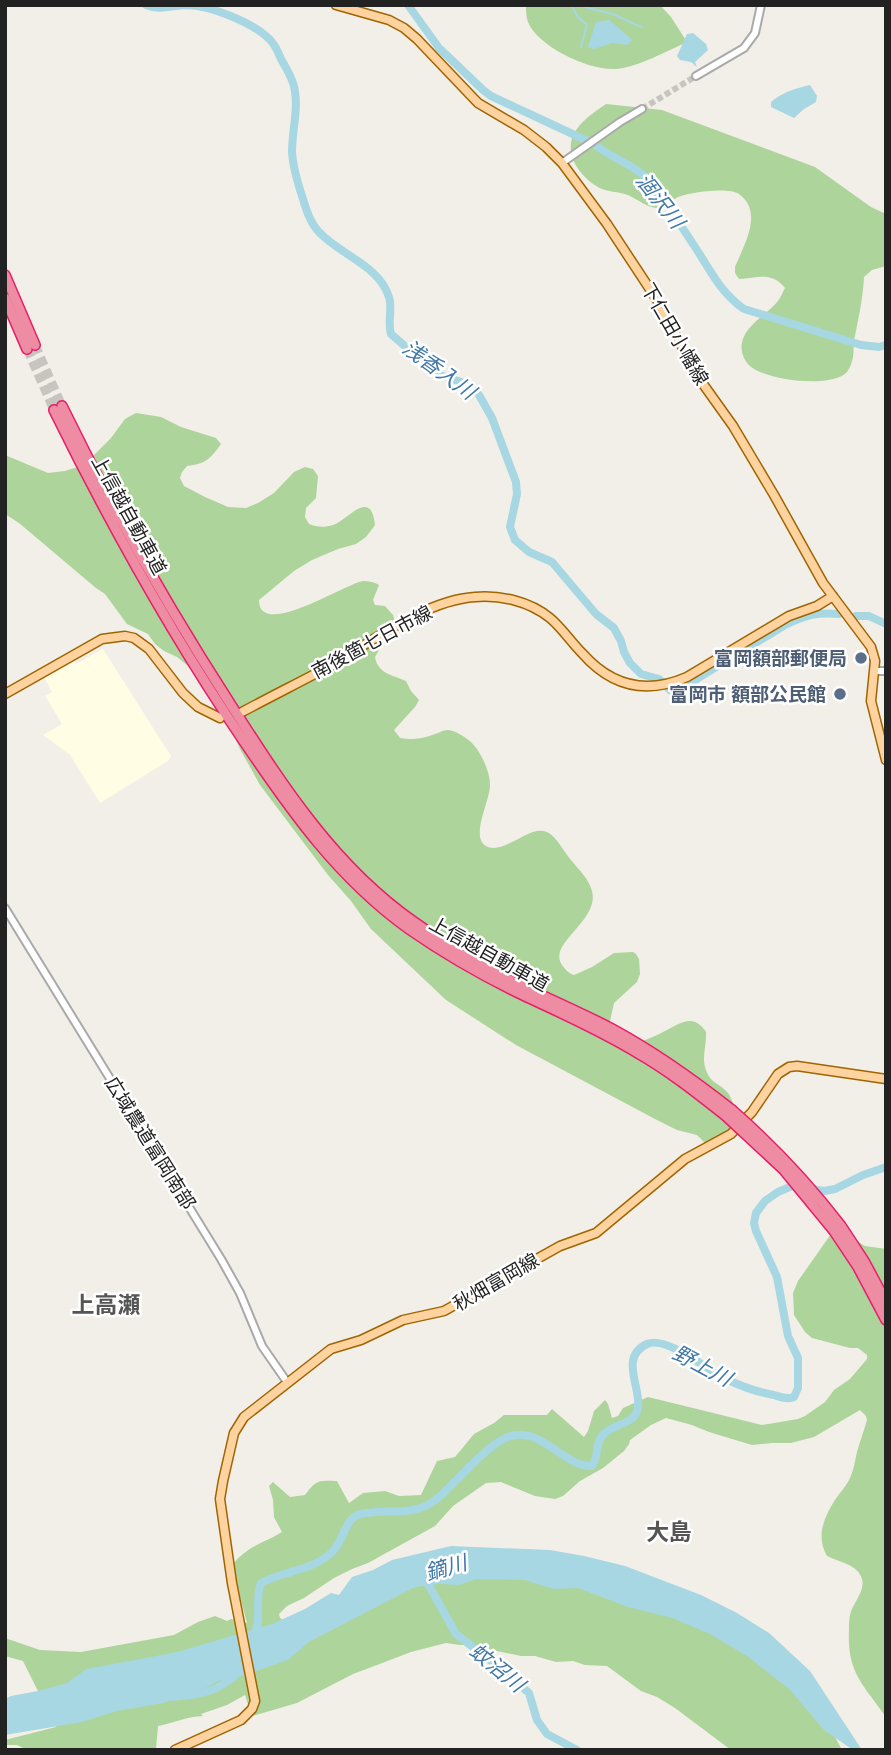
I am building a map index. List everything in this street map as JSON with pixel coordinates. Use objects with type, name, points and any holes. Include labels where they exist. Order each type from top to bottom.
[{"type":"highway","points":[[5,275],[31,347],[5,298]]},
{"type":"highway","name":"上信越自動車道","points":[[58,408],[210,673],[293,797],[345,863],[386,901],[436,938],[491,970],[612,1029],[686,1075],[788,1163],[806,1183],[864,1261],[886,1302]]},
{"type":"highway","name":"上信越自動車道","points":[[838,1228],[886,1320]]},
{"type":"main road","name":"下仁田小幡線","points":[[336,5],[389,20],[404,28],[482,100],[546,147],[562,163],[607,224],[654,296],[698,377],[733,426],[816,570],[871,647],[875,661],[871,701],[886,760]]},
{"type":"main road","name":"南後箇七日市線","points":[[242,712],[333,664],[394,627],[462,598],[507,599],[533,606],[551,618],[586,658],[608,675],[636,686],[660,686],[696,672],[756,634],[833,596]]},
{"type":"main road","points":[[5,694],[102,639],[125,636],[134,638],[149,649],[183,693],[198,707],[220,718]]},
{"type":"main road","name":"秋畑富岡線","points":[[175,1750],[241,1720],[247,1716],[255,1701],[232,1583],[221,1491],[234,1433],[244,1417],[331,1349],[361,1340],[403,1320],[444,1311],[560,1245],[596,1233],[685,1159],[731,1134],[783,1070],[797,1066],[886,1079]]},
{"type":"street","points":[[696,76],[744,48],[754,33],[761,5]]},
{"type":"street","points":[[562,163],[642,109]]},
{"type":"street","points":[[874,671],[886,671]]},
{"type":"street","name":"広域農道富岡南部","points":[[5,908],[221,1259],[240,1293],[262,1346],[288,1382]]},
{"type":"shaded area","points":[[103,649],[171,756],[168,761],[100,803],[70,755],[43,735],[62,724],[45,696],[52,692],[44,677],[74,660],[76,664]]},
{"type":"green space","points":[[526,5],[660,5],[687,42],[625,68],[605,69],[579,62],[542,40],[528,22]]},
{"type":"green space","points":[[606,104],[662,110],[815,167],[871,207],[886,214],[886,266],[872,270],[864,277],[853,357],[847,372],[828,380],[798,381],[769,375],[748,364],[742,349],[745,335],[776,304],[785,288],[769,277],[739,279],[735,273],[750,229],[750,210],[746,201],[734,192],[711,191],[681,196],[654,208],[628,195],[596,186],[575,164],[571,143],[580,125]]},
{"type":"green space","points":[[136,413],[161,417],[181,427],[216,438],[221,444],[214,453],[199,464],[187,466],[180,478],[184,486],[228,507],[246,508],[258,503],[274,493],[294,472],[305,467],[313,469],[318,476],[316,498],[306,508],[305,517],[309,524],[330,526],[358,509],[369,508],[375,525],[366,537],[356,544],[312,560],[294,571],[259,600],[263,611],[273,614],[304,607],[363,581],[379,585],[373,600],[375,605],[385,606],[393,615],[395,623],[375,657],[377,663],[387,673],[406,681],[419,700],[394,730],[400,738],[412,739],[450,730],[469,740],[481,756],[490,780],[480,827],[480,835],[486,846],[501,847],[532,832],[547,832],[583,875],[591,887],[592,902],[589,912],[561,948],[559,957],[563,967],[574,975],[614,953],[636,954],[640,974],[637,982],[614,1003],[610,1021],[614,1029],[638,1043],[687,1021],[696,1023],[706,1032],[706,1070],[712,1080],[728,1093],[734,1114],[734,1130],[716,1146],[705,1143],[697,1135],[677,1130],[655,1119],[516,1045],[446,1000],[371,929],[260,785],[231,729],[219,712],[222,702],[209,683],[177,657],[155,644],[148,634],[127,624],[105,594],[5,514],[5,455],[48,473],[84,465],[111,438],[125,419]]},
{"type":"green space","points":[[842,1232],[865,1246],[886,1249],[886,1717],[858,1677],[851,1657],[850,1617],[861,1591],[862,1579],[852,1567],[827,1556],[822,1542],[822,1528],[827,1514],[848,1481],[867,1420],[860,1410],[814,1437],[791,1443],[752,1445],[666,1418],[630,1440],[624,1451],[603,1468],[555,1499],[535,1496],[501,1482],[486,1483],[453,1506],[435,1526],[368,1563],[334,1578],[287,1606],[279,1614],[283,1620],[372,1580],[506,1569],[735,1628],[835,1737],[842,1750],[731,1750],[675,1708],[641,1691],[607,1666],[585,1665],[573,1661],[556,1662],[492,1650],[481,1645],[446,1643],[411,1652],[353,1674],[297,1703],[252,1716],[245,1695],[201,1714],[203,1716],[158,1726],[156,1749],[27,1750],[17,1745],[5,1745],[5,1740],[56,1727],[23,1661],[5,1656],[5,1638],[40,1650],[81,1652],[174,1635],[215,1616],[227,1621],[231,1619],[247,1623],[234,1563],[251,1549],[282,1532],[274,1517],[269,1486],[273,1482],[290,1497],[305,1495],[318,1482],[337,1481],[349,1503],[363,1493],[385,1491],[399,1496],[421,1495],[437,1461],[455,1457],[474,1434],[504,1415],[547,1415],[552,1409],[584,1437],[594,1411],[605,1400],[612,1418],[618,1416],[623,1408],[648,1397],[762,1425],[805,1416],[825,1402],[867,1359],[867,1355],[858,1348],[812,1338],[794,1315],[793,1293],[798,1281],[831,1234]]},
{"type":"water","points":[[609,20],[632,40],[628,45],[612,43],[594,49],[588,47],[596,22]]},
{"type":"water","points":[[693,33],[706,44],[708,50],[695,62],[697,67],[677,56],[687,34]]},
{"type":"water","points":[[810,85],[817,96],[816,102],[794,118],[771,107],[771,102],[779,96]]},
{"type":"water","points":[[451,1546],[550,1550],[584,1556],[625,1566],[701,1595],[769,1633],[810,1671],[862,1750],[853,1750],[824,1730],[790,1690],[747,1656],[710,1634],[672,1618],[628,1607],[578,1588],[554,1589],[524,1580],[476,1579],[459,1585],[415,1587],[309,1642],[288,1660],[242,1676],[218,1681],[163,1703],[117,1711],[82,1722],[5,1735],[5,1699],[11,1696],[67,1683],[86,1669],[177,1652],[272,1624],[331,1593],[339,1595],[352,1577],[392,1560]]},
{"type":"waterway","name":"浅香入川","points":[[146,5],[161,8],[188,5],[218,11],[249,25],[273,44],[295,91],[293,158],[309,217],[319,232],[368,268],[384,286],[390,301],[391,334],[437,374],[464,383],[479,395],[492,418],[516,482],[517,494],[510,527],[515,540],[529,552],[552,562],[596,614],[614,628],[630,663],[641,674],[659,679],[672,692],[679,692],[785,625],[811,615],[839,614]]},
{"type":"waterway","name":"涸沢川","points":[[408,5],[439,48],[491,96],[594,144],[649,180],[721,287],[744,309],[861,345],[886,345]]},
{"type":"waterway","points":[[571,5],[587,25],[581,47]]},
{"type":"waterway","points":[[580,5],[615,15],[642,27]]},
{"type":"waterway","name":"浅香入川","points":[[856,616],[869,616],[886,624]]},
{"type":"waterway","name":"野上川","points":[[253,1636],[261,1583],[325,1558],[337,1546],[348,1524],[356,1516],[371,1512],[411,1510],[429,1504],[485,1452],[505,1438],[515,1435],[536,1438],[573,1461],[592,1466],[602,1436],[633,1418],[636,1413],[638,1399],[633,1373],[634,1357],[647,1344],[655,1343],[676,1349],[720,1376],[756,1391],[784,1398],[794,1397],[798,1388],[798,1358],[788,1336],[777,1277],[756,1231],[756,1213],[765,1201],[792,1186],[824,1191],[835,1189],[886,1167]]},
{"type":"waterway","name":"蚊沼川","points":[[425,1577],[456,1634],[529,1693],[537,1720],[547,1734],[577,1750]]},
{"type":"waterway","name":"鏑川","points":[[173,1697],[209,1691],[240,1671]]},
{"type":"tunnel","points":[[642,109],[696,76]]},
{"type":"tunnel","points":[[35,345],[62,406]]},
{"type":"tunnel","points":[[27,349],[54,410]]},
{"type":"place","name":"富岡額部郵便局","points":[[861,658]]},
{"type":"place","name":"富岡市 額部公民館","points":[[840,694]]},
{"type":"district","name":"上高瀬","points":[[106,1305]]},
{"type":"district","name":"大島","points":[[669,1532]]}]
